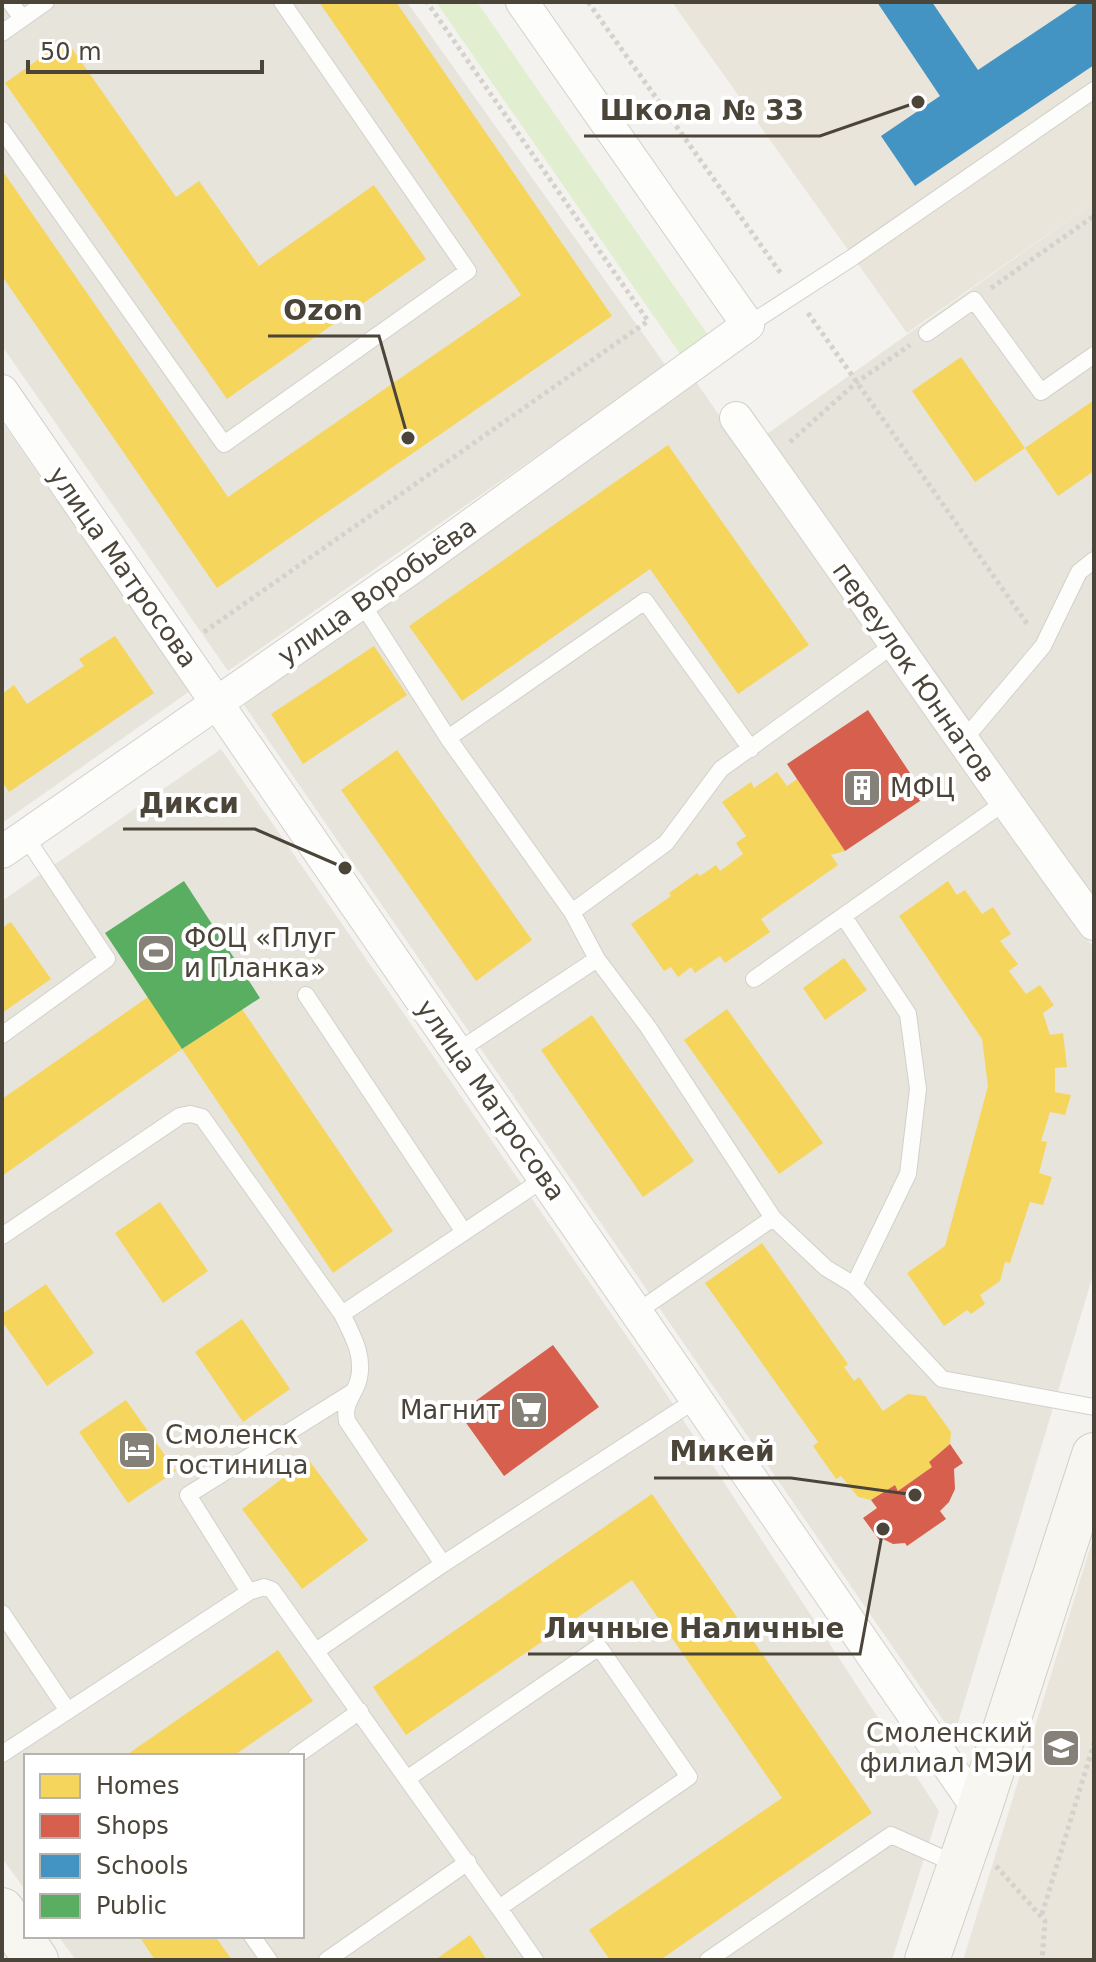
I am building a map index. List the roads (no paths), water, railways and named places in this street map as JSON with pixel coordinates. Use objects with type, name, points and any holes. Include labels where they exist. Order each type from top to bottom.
[{"type":"street","points":[[522,2],[748,325]]},
{"type":"street","name":"улица Воробьёва","points":[[14,844],[361,602],[748,325]]},
{"type":"street","name":"улица Матросова","points":[[2,391],[979,1810]]},
{"type":"street","name":"переулок Юннатов","points":[[736,418],[896,643],[962,742],[1094,924]]},
{"type":"street","points":[[927,1960],[1094,1455]]},
{"type":"street","points":[[2,1910],[36,1960]]},
{"type":"lane","points":[[10,2],[22,18]]},
{"type":"lane","points":[[2,33],[46,2]]},
{"type":"lane","points":[[2,130],[224,444],[468,271],[282,2]]},
{"type":"lane","points":[[748,325],[1094,90]]},
{"type":"lane","points":[[927,333],[974,300],[1041,392],[1094,355]]},
{"type":"lane","points":[[962,742],[1043,646],[1079,572],[1094,560]]},
{"type":"lane","points":[[448,738],[645,601],[751,749]]},
{"type":"lane","points":[[361,602],[448,738],[572,912],[597,959],[648,1027],[773,1218],[826,1268],[854,1285],[942,1379],[1094,1407]]},
{"type":"lane","points":[[572,912],[666,843],[721,769],[896,643]]},
{"type":"lane","points":[[754,979],[1005,802]]},
{"type":"lane","points":[[2,1035],[107,959],[14,844]]},
{"type":"lane","points":[[844,917],[908,1014],[918,1089],[908,1174],[854,1285]]},
{"type":"lane","points":[[458,1051],[597,959]]},
{"type":"lane","points":[[306,995],[464,1232]]},
{"type":"lane","points":[[2,1236],[180,1116],[190,1114],[202,1117],[342,1314],[359,1350],[359,1378],[345,1409],[347,1421],[443,1564]]},
{"type":"lane","points":[[342,1314],[545,1178]]},
{"type":"lane","points":[[637,1312],[773,1218]]},
{"type":"lane","points":[[249,1592],[188,1495],[351,1393]]},
{"type":"lane","points":[[316,1651],[443,1564],[697,1399]]},
{"type":"lane","points":[[2,1754],[249,1592],[264,1587],[272,1590],[535,1960]]},
{"type":"lane","points":[[2,1613],[68,1711]]},
{"type":"lane","points":[[408,1778],[599,1647],[689,1777],[499,1908]]},
{"type":"lane","points":[[299,1754],[360,1711]]},
{"type":"lane","points":[[708,1960],[891,1835],[959,1865]]},
{"type":"lane","points":[[327,1960],[468,1862]]},
{"type":"lane","points":[[253,1938],[269,1960]]},
{"type":"place","name":"Школа № 33","points":[[918,102]]},
{"type":"place","name":"Ozon","points":[[408,438]]},
{"type":"place","name":"МФЦ","points":[[862,788]]},
{"type":"place","name":"Дикси","points":[[345,868]]},
{"type":"place","name":"ФОЦ «Плуг и Планка»","points":[[156,953]]},
{"type":"place","name":"Магнит","points":[[529,1410]]},
{"type":"place","name":"Смоленск гостиница","points":[[137,1450]]},
{"type":"place","name":"Микей","points":[[915,1495]]},
{"type":"place","name":"Личные Наличные","points":[[883,1529]]},
{"type":"place","name":"Смоленский филиал МЭИ","points":[[1061,1748]]}]
